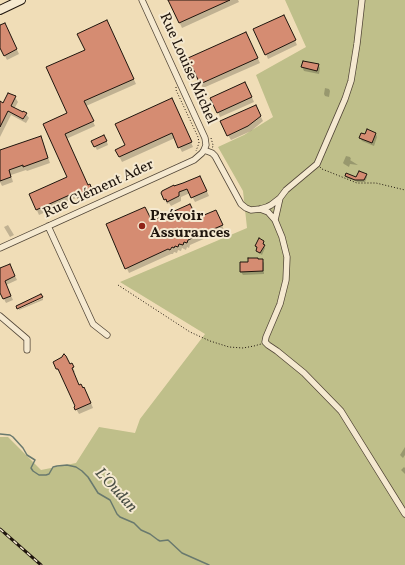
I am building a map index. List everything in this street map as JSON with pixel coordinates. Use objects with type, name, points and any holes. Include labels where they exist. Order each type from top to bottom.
[{"type":"street","points":[[0,10],[21,0]]},
{"type":"street","name":"Rue Louise Michel","points":[[142,0],[205,138],[205,149]]},
{"type":"street","points":[[205,149],[215,156],[241,204],[251,210],[267,207],[280,198],[286,190],[317,164],[345,99],[351,81],[362,0]]},
{"type":"street","name":"Rue Clément Ader","points":[[0,248],[194,160],[205,149]]},
{"type":"street","points":[[275,220],[280,198]]},
{"type":"street","points":[[260,209],[268,212],[275,220],[282,237],[287,257],[286,280],[280,304],[265,342],[304,372],[341,411],[405,514]]},
{"type":"street","points":[[48,226],[93,324],[107,335]]},
{"type":"street","points":[[0,316],[27,339],[27,350]]},
{"type":"path","points":[[179,80],[176,90],[198,137],[199,143],[196,152]]},
{"type":"path","points":[[205,149],[213,147],[209,134]]},
{"type":"path","points":[[317,164],[322,169],[357,183],[376,183],[405,190]]},
{"type":"path","points":[[118,285],[190,332],[210,342],[229,347],[243,348],[265,342]]},
{"type":"green space","points":[[285,0],[405,0],[405,565],[0,565],[0,437],[8,437],[41,470],[76,463],[99,427],[135,433],[140,419],[205,334],[120,282],[247,228],[243,191],[218,147],[244,135],[273,117],[256,75],[306,47]]},
{"type":"building","points":[[168,0],[230,0],[179,23]]},
{"type":"building","points":[[284,15],[296,40],[265,55],[253,29]]},
{"type":"building","points":[[107,20],[134,79],[84,101],[94,121],[65,134],[88,185],[90,184],[95,191],[77,198],[74,193],[36,210],[29,194],[67,177],[43,124],[67,113],[46,67],[85,50],[77,34]]},
{"type":"building","points":[[5,23],[17,49],[4,56],[0,48],[0,25]]},
{"type":"building","points":[[246,32],[258,58],[200,84],[188,58]]},
{"type":"building","points":[[303,61],[319,64],[317,71],[301,67]]},
{"type":"building","points":[[245,82],[252,97],[217,113],[210,98]]},
{"type":"building","points":[[8,93],[16,96],[11,106],[27,113],[23,119],[8,111],[0,127],[0,101],[3,103]]},
{"type":"building","points":[[172,98],[192,142],[178,148],[172,133],[119,157],[115,150],[125,145],[115,124]]},
{"type":"building","points":[[256,105],[261,116],[248,126],[227,136],[220,121]]},
{"type":"building","points":[[367,129],[376,133],[372,143],[359,138],[361,133],[365,134]]},
{"type":"building","points":[[104,135],[107,141],[94,147],[91,141]]},
{"type":"building","points":[[41,136],[48,158],[23,167],[23,165],[9,170],[11,177],[0,181],[0,150]]},
{"type":"building","points":[[359,171],[367,174],[364,180],[355,180],[345,176],[346,173],[356,177]]},
{"type":"building","points":[[200,176],[207,191],[191,198],[187,189],[179,192],[179,196],[167,202],[166,199],[164,200],[161,193],[162,191]]},
{"type":"building","points":[[190,204],[197,218],[216,210],[223,225],[188,240],[187,243],[184,242],[183,245],[179,244],[178,247],[172,247],[170,250],[168,249],[125,269],[106,224],[145,207],[152,221]]},
{"type":"building","points":[[259,238],[264,241],[263,244],[265,245],[260,253],[256,251],[257,247],[255,246]]},
{"type":"building","points":[[248,258],[263,259],[263,271],[240,272],[240,262],[248,262]]},
{"type":"building","points":[[10,264],[15,276],[5,281],[11,296],[3,299],[0,293],[0,268]]},
{"type":"building","points":[[41,294],[43,297],[17,309],[16,306]]},
{"type":"building","points":[[64,354],[70,364],[72,363],[74,367],[72,368],[79,385],[81,384],[83,388],[84,387],[91,403],[75,410],[75,406],[58,369],[56,369],[53,362],[62,357]]},
{"type":"waterway","name":"L'Oudan","points":[[0,434],[10,435],[13,437],[27,455],[35,460],[31,468],[39,475],[49,474],[53,467],[57,466],[67,465],[76,467],[88,477],[98,493],[110,500],[120,517],[134,523],[141,530],[160,541],[168,540],[182,553],[209,565]]},
{"type":"railway","points":[[0,529],[41,565]]},
{"type":"place","name":"Prévoir Assurances","points":[[142,226]]}]
